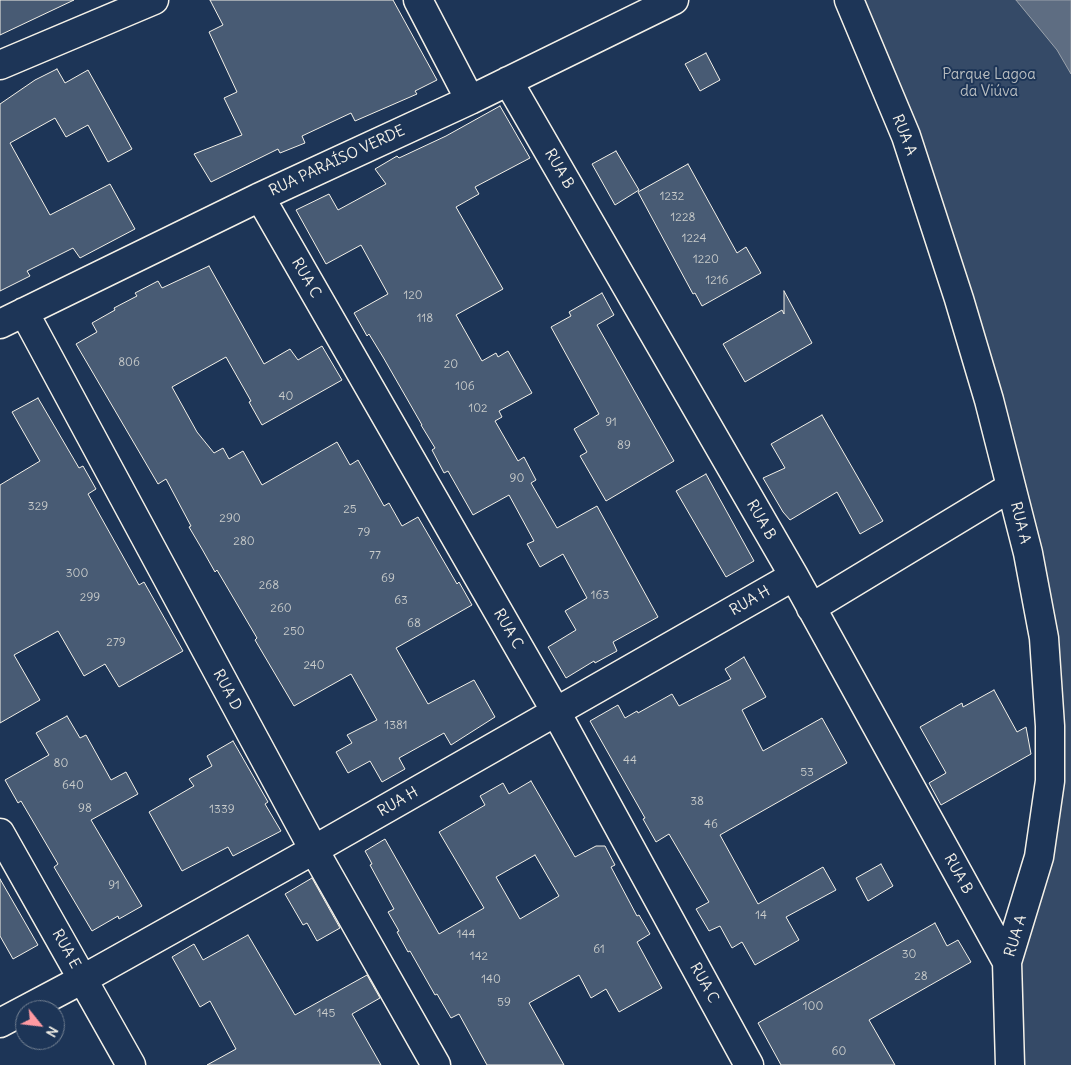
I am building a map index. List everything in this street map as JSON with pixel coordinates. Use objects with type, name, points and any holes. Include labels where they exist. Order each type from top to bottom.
[{"type":"street","points":[[0,65],[154,0]]},
{"type":"street","points":[[418,0],[470,100]]},
{"type":"street","name":"RUA PARAÍSO VERDE","points":[[12,318],[260,197],[470,100],[674,0]]},
{"type":"street","name":"RUA A","points":[[849,0],[906,136],[959,299],[989,400],[1028,553],[1044,638],[1050,726],[1050,781],[1039,857],[1007,962],[1010,1065]]},
{"type":"street","name":"RUA B","points":[[508,81],[794,576],[1007,962]]},
{"type":"street","name":"RUA C","points":[[260,197],[556,712],[749,1065]]},
{"type":"street","name":"RUA D","points":[[12,318],[436,1065]]},
{"type":"street","points":[[811,608],[1011,486]]},
{"type":"street","name":"RUA H","points":[[0,1023],[83,979],[314,850],[794,576]]},
{"type":"street","name":"RUA E","points":[[0,833],[131,1065]]},
{"type":"green space","name":"Parque Lagoa da Viúva","points":[[849,0],[1071,0],[1071,1065],[1010,1065],[1010,1032],[1050,781],[1028,553]]},
{"type":"shaded area","points":[[1016,0],[1071,0],[1071,74],[1057,50]]},
{"type":"building","points":[[0,0],[74,0],[0,35]]},
{"type":"building","points":[[210,0],[393,0],[437,80],[415,91],[417,94],[355,121],[351,113],[302,136],[305,143],[280,153],[278,149],[211,182],[194,154],[242,135],[224,98],[237,92],[209,32],[223,25]]},
{"type":"building","points":[[706,53],[720,80],[700,91],[685,64]]},
{"type":"building","points":[[57,69],[65,83],[88,70],[132,149],[108,162],[88,125],[66,137],[55,118],[10,143],[50,215],[110,184],[135,229],[80,258],[73,248],[27,271],[30,276],[0,291],[0,104],[35,80]]},
{"type":"building","points":[[500,106],[530,158],[475,187],[479,194],[456,207],[503,289],[456,315],[482,361],[496,353],[498,357],[508,351],[532,393],[499,411],[502,417],[495,421],[518,461],[524,457],[536,480],[531,483],[557,528],[597,506],[658,617],[613,642],[617,651],[595,663],[594,661],[566,678],[548,647],[576,630],[565,611],[587,598],[563,554],[540,567],[527,544],[534,541],[509,495],[473,515],[448,471],[444,473],[432,450],[435,448],[383,357],[369,334],[367,336],[354,313],[388,294],[361,245],[326,264],[296,210],[329,194],[338,210],[386,184],[375,169],[397,156],[399,158],[446,136]]},
{"type":"building","points":[[616,151],[639,190],[615,205],[592,164]]},
{"type":"building","points":[[688,164],[737,253],[746,247],[761,273],[702,306],[695,293],[693,294],[638,192]]},
{"type":"building","points":[[209,266],[264,364],[290,349],[298,360],[322,346],[342,380],[262,425],[249,402],[251,401],[226,357],[172,387],[197,432],[214,453],[223,448],[229,459],[243,451],[262,485],[337,442],[350,465],[358,460],[384,506],[389,503],[402,526],[418,517],[457,584],[459,582],[472,605],[396,648],[428,704],[474,680],[495,717],[451,745],[444,733],[399,758],[405,769],[382,782],[370,761],[348,773],[336,752],[352,743],[347,735],[377,720],[351,674],[294,706],[255,640],[257,638],[189,527],[191,526],[166,479],[158,484],[76,344],[97,332],[92,323],[115,310],[114,308],[137,296],[135,293],[158,281],[162,288]]},
{"type":"building","points":[[784,291],[812,343],[745,382],[723,344],[782,310],[784,314]]},
{"type":"building","points":[[602,293],[614,315],[597,325],[674,461],[606,501],[580,456],[587,452],[574,429],[599,414],[551,327],[571,316],[569,312]]},
{"type":"building","points":[[38,398],[79,468],[83,466],[96,489],[88,494],[139,585],[144,582],[183,651],[119,687],[105,664],[84,676],[58,631],[14,655],[40,700],[0,723],[0,485],[40,461],[12,412]]},
{"type":"building","points":[[822,415],[883,521],[860,534],[837,492],[790,520],[783,512],[763,478],[785,468],[771,444]]},
{"type":"building","points":[[706,474],[754,561],[726,577],[676,491]]},
{"type":"building","points":[[744,657],[766,697],[742,710],[763,751],[822,718],[847,763],[720,835],[758,904],[823,867],[836,890],[786,917],[799,940],[755,965],[742,942],[732,948],[720,926],[709,931],[696,909],[709,902],[669,834],[656,842],[643,819],[645,818],[590,721],[618,705],[625,718],[672,694],[679,706],[731,679],[725,669]]},
{"type":"building","points":[[994,690],[1017,732],[1026,727],[1031,754],[941,805],[929,783],[946,773],[920,727],[962,703],[963,707]]},
{"type":"building","points":[[67,716],[80,738],[86,735],[111,780],[126,772],[138,794],[91,820],[142,906],[119,919],[118,916],[92,931],[54,867],[58,864],[21,801],[18,803],[5,780],[49,755],[36,733]]},
{"type":"building","points":[[233,741],[268,802],[265,804],[281,831],[233,856],[228,847],[182,871],[149,812],[194,786],[189,779],[212,766],[207,756]]},
{"type":"building","points":[[531,781],[575,857],[596,846],[605,846],[615,865],[611,867],[637,916],[639,915],[650,934],[637,942],[662,988],[619,1012],[606,989],[591,998],[579,975],[529,1003],[564,1065],[487,1065],[459,1014],[451,1018],[437,994],[435,995],[410,951],[408,952],[388,912],[394,909],[370,865],[372,864],[365,851],[385,839],[439,934],[484,908],[439,832],[485,805],[480,796],[503,783],[509,794]],"holes":[[[535,855],[559,896],[520,919],[496,877]]]},
{"type":"building","points":[[881,864],[893,886],[868,901],[856,878]]},
{"type":"building","points":[[312,878],[340,928],[317,941],[307,923],[303,925],[285,894]]},
{"type":"building","points":[[0,879],[38,945],[13,959],[0,936]]},
{"type":"building","points":[[935,923],[947,946],[958,940],[971,962],[869,1020],[895,1065],[781,1065],[758,1023]]},
{"type":"building","points":[[248,935],[295,1015],[367,975],[380,998],[352,1014],[381,1065],[207,1065],[236,1049],[210,1001],[200,1007],[172,957],[194,944],[203,960]]}]
